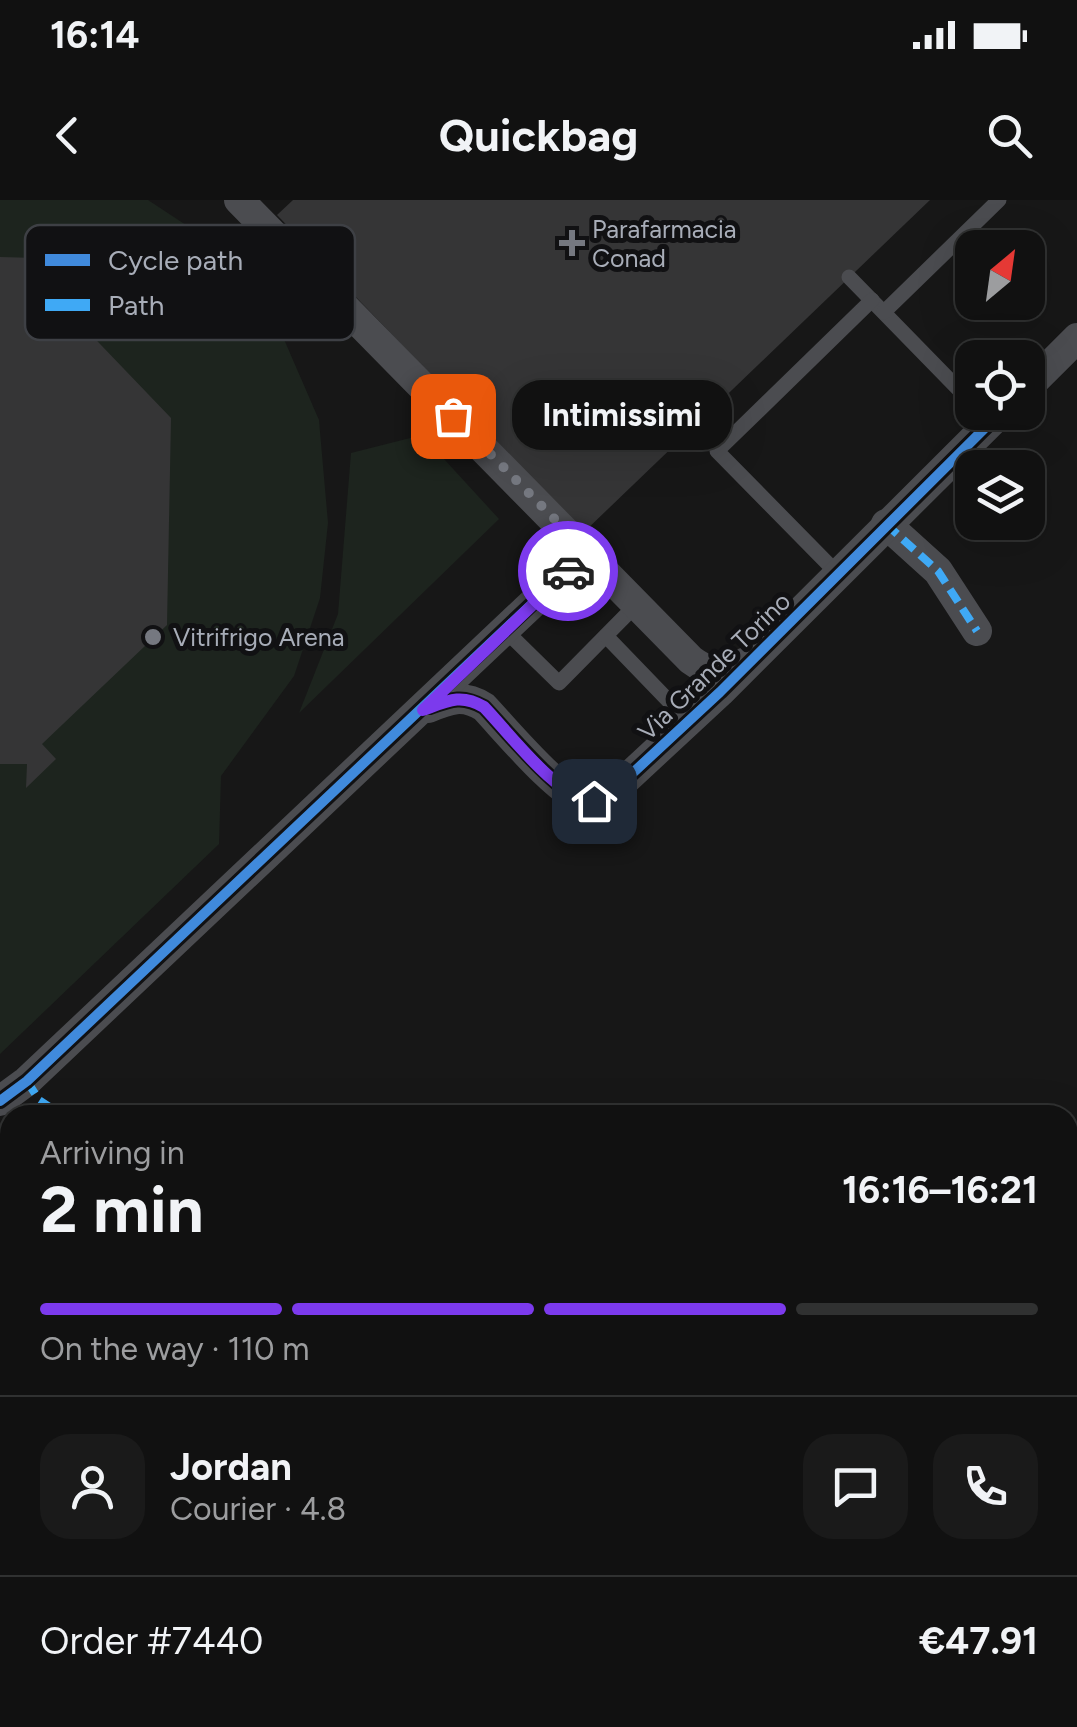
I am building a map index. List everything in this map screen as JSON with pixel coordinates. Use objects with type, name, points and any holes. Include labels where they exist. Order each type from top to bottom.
[{"type":"street","name":"Via Grande Torino","points":[[239,200],[264,225]]},
{"type":"street","name":"Via Grande Torino","points":[[355,317],[691,660],[706,672],[749,661]]},
{"type":"street","points":[[1045,369],[1077,338]]},
{"type":"street","name":"Via Grande Torino","points":[[423,710],[457,697],[474,701],[544,761],[581,800],[594,801],[609,794],[886,524],[972,430]]},
{"type":"street","points":[[886,524],[938,571],[977,631]]},
{"type":"street","points":[[0,1100],[27,1080],[587,552]]},
{"type":"lane","points":[[837,573],[717,451],[998,200]]},
{"type":"lane","points":[[849,277],[955,382]]},
{"type":"lane","points":[[505,630],[559,683],[638,603]]},
{"type":"lane","points":[[606,636],[688,721]]},
{"type":"shaded area","name":"Vitrifrigo Arena","points":[[0,200],[148,200],[186,225],[25,225],[25,340],[284,340],[319,420],[328,523],[320,598],[294,676],[221,776],[219,844],[0,1054]]},
{"type":"shaded area","points":[[422,435],[499,519],[299,713],[338,614],[351,453]]},
{"type":"building","points":[[293,200],[930,200],[583,533],[355,296],[355,225],[287,225],[277,215]]},
{"type":"building","name":"Vitrifrigo Arena","points":[[0,257],[25,258],[25,340],[96,340],[171,418],[167,625],[42,744],[56,759],[26,788],[27,764],[0,764]]},
{"type":"marked path","points":[[886,524],[938,571],[977,631]]},
{"type":"marked path","points":[[27,1081],[47,1105]]},
{"type":"cycle path","points":[[430,707],[457,699],[477,703],[562,788],[586,801],[609,795],[720,692],[983,430]]},
{"type":"cycle path","points":[[0,1101],[27,1081],[587,552]]},
{"type":"way so far","points":[[453,416],[587,552],[568,571]]},
{"type":"place","name":"Parafarmacia Conad","points":[[572,243]]},
{"type":"place","name":"Intimissimi","points":[[453,416]]},
{"type":"place","name":"Vitrifrigo Arena","points":[[153,637]]},
{"type":"route","points":[[568,571],[423,710],[457,697],[474,701],[561,786],[581,800],[594,801]]}]
